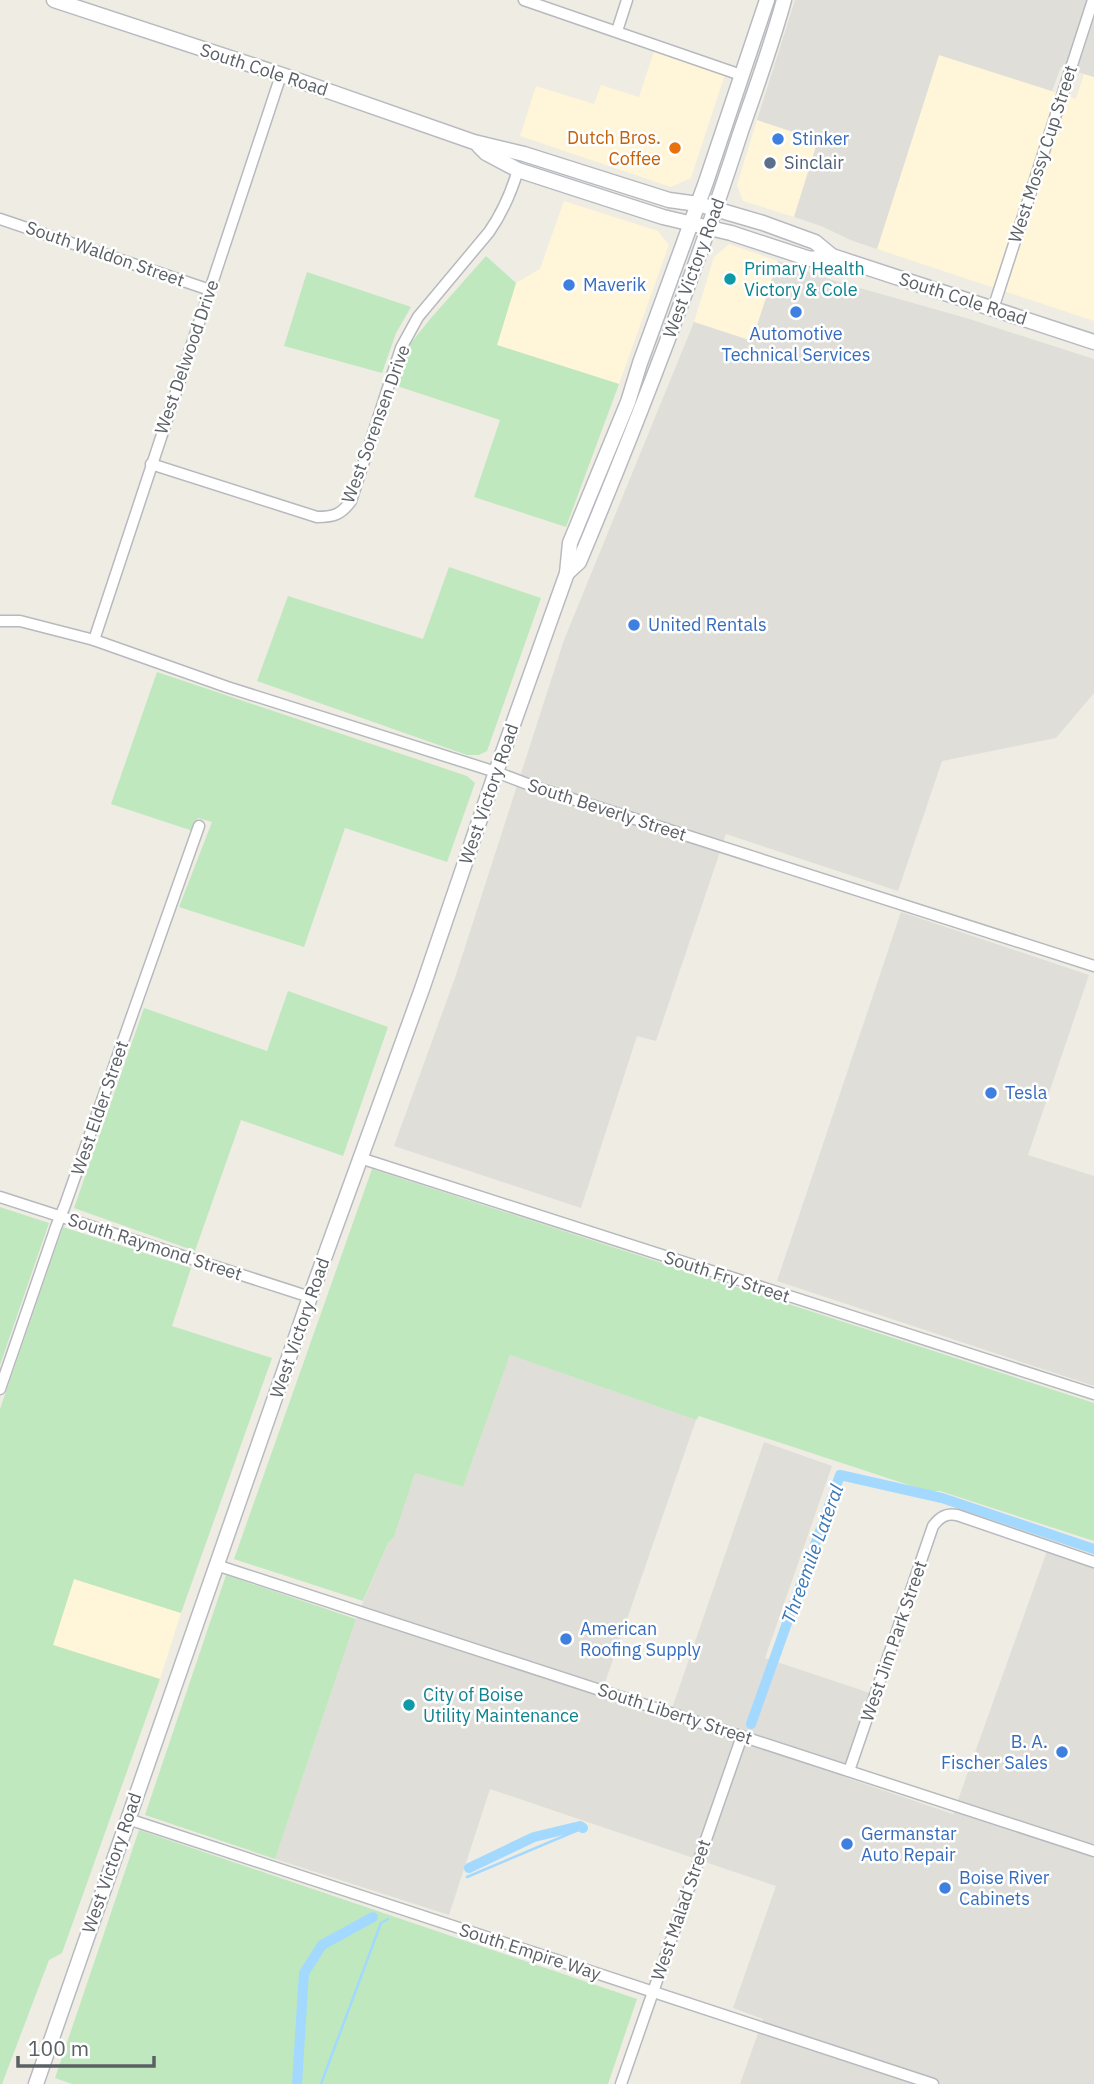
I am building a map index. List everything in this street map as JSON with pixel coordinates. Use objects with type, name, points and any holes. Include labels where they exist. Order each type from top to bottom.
[{"type":"main road","name":"South Cole Road","points":[[54,0],[474,142],[669,200],[716,208],[815,242],[832,256],[1094,342]]},
{"type":"main road","name":"West Victory Road","points":[[36,2084],[216,1564],[422,989],[567,573],[570,543],[628,402],[767,0]]},
{"type":"main road","name":"West Victory Road","points":[[567,573],[579,562],[626,449],[716,208],[784,0]]},
{"type":"main road","name":"South Cole Road","points":[[474,142],[486,153],[519,170],[663,217],[731,233],[810,258],[832,256]]},
{"type":"main road","name":"South Cole Road","points":[[519,170],[539,162],[553,164]]},
{"type":"main road","name":"West Victory Road","points":[[592,531],[586,524],[598,476]]},
{"type":"street","points":[[524,0],[741,75]]},
{"type":"street","points":[[617,31],[627,0]]},
{"type":"street","name":"West Mossy Cup Street","points":[[993,309],[1093,0]]},
{"type":"street","name":"West Delwood Drive","points":[[94,640],[281,75]]},
{"type":"street","name":"West Sorensen Drive","points":[[151,464],[317,517],[334,517],[344,511],[351,501],[401,348],[418,317],[499,218],[519,170]]},
{"type":"street","name":"South Waldon Street","points":[[1,222],[209,290]]},
{"type":"street","name":"South Beverly Street","points":[[0,621],[20,621],[94,640],[228,687],[1094,966]]},
{"type":"street","name":"West Elder Street","points":[[0,1389],[199,826]]},
{"type":"street","name":"South Fry Street","points":[[360,1158],[1094,1394]]},
{"type":"street","name":"South Raymond Street","points":[[0,1197],[310,1297]]},
{"type":"street","name":"West Jim Park Street","points":[[849,1771],[933,1526],[938,1519],[944,1515],[957,1515],[1094,1562]]},
{"type":"street","name":"South Liberty Street","points":[[216,1564],[1094,1851]]},
{"type":"street","name":"West Malad Street","points":[[621,2084],[742,1736]]},
{"type":"street","name":"South Empire Way","points":[[128,1819],[933,2084]]},
{"type":"shaded area","points":[[795,0],[1094,0],[1094,77],[1061,67],[1052,91],[939,55],[877,249],[794,217],[818,140],[757,120]]},
{"type":"shaded area","points":[[657,42],[728,65],[691,178],[671,187],[520,136],[536,86],[594,104],[601,85],[639,97]]},
{"type":"shaded area","points":[[939,55],[1076,99],[1084,74],[1094,77],[1094,321],[877,249]]},
{"type":"shaded area","points":[[757,120],[818,140],[794,217],[743,201],[737,185]]},
{"type":"shaded area","points":[[564,201],[658,231],[669,245],[619,384],[497,345],[516,283],[540,269]]},
{"type":"shaded area","points":[[729,244],[778,261],[752,341],[694,322],[714,257]]},
{"type":"shaded area","points":[[778,261],[835,281],[966,318],[1094,359],[1094,693],[1056,738],[942,761],[898,891],[726,834],[656,1041],[637,1036],[581,1208],[394,1146],[456,975],[564,640],[694,322],[752,341]]},
{"type":"shaded area","points":[[901,912],[1089,975],[1028,1155],[1094,1176],[1094,1386],[777,1281]]},
{"type":"shaded area","points":[[510,1355],[696,1420],[600,1697],[668,1720],[764,1442],[832,1466],[765,1658],[870,1693],[844,1777],[953,1814],[1047,1551],[1094,1568],[1094,2084],[740,2084],[763,2019],[733,2008],[776,1886],[490,1789],[449,1915],[275,1859],[356,1619],[388,1543],[394,1537],[415,1473],[463,1487]]},
{"type":"shaded area","points":[[74,1579],[181,1613],[160,1679],[53,1645]]},
{"type":"green space","points":[[486,256],[516,283],[497,345],[619,384],[566,527],[474,497],[500,420],[397,386],[410,344]]},
{"type":"green space","points":[[307,272],[411,307],[396,333],[382,373],[284,346]]},
{"type":"green space","points":[[449,567],[541,598],[487,751],[479,755],[467,755],[257,681],[288,596],[423,639]]},
{"type":"green space","points":[[157,672],[467,776],[475,783],[447,862],[345,828],[304,947],[179,907],[212,822],[198,818],[193,831],[111,804]]},
{"type":"green space","points":[[288,991],[388,1027],[343,1156],[241,1120],[195,1251],[74,1208],[144,1008],[267,1051]]},
{"type":"green space","points":[[372,1169],[1094,1403],[1094,1541],[940,1491],[927,1491],[699,1416],[696,1420],[510,1355],[463,1487],[415,1473],[394,1537],[388,1543],[363,1601],[234,1559]]},
{"type":"green space","points":[[0,1207],[49,1223],[0,1365]]},
{"type":"green space","points":[[63,1227],[191,1268],[172,1326],[272,1358],[181,1613],[74,1579],[53,1645],[160,1679],[62,1953],[49,1960],[0,2084],[0,1409]]},
{"type":"green space","points":[[226,1575],[356,1619],[275,1859],[145,1815]]},
{"type":"green space","points":[[139,1830],[637,1999],[608,2084],[72,2084],[55,2078]]},
{"type":"waterway","name":"Threemile Lateral","points":[[751,1724],[840,1475],[942,1498],[1094,1549]]},
{"type":"waterway","name":"Threemile Lateral","points":[[469,1868],[534,1837],[580,1826],[583,1828]]},
{"type":"waterway","points":[[467,1877],[583,1828]]},
{"type":"waterway","name":"Threemile Lateral","points":[[297,2084],[304,1973],[322,1945],[373,1917]]},
{"type":"waterway","points":[[321,2084],[381,1923],[388,1919]]},
{"type":"place","name":"Stinker","points":[[778,139]]},
{"type":"place","name":"Dutch Bros. Coffee","points":[[675,148]]},
{"type":"place","name":"Sinclair","points":[[770,163]]},
{"type":"place","name":"Primary Health Victory & Cole","points":[[730,279]]},
{"type":"place","name":"Maverik","points":[[569,285]]},
{"type":"place","name":"Automotive Technical Services","points":[[796,312]]},
{"type":"place","name":"United Rentals","points":[[634,625]]},
{"type":"place","name":"Tesla","points":[[991,1093]]},
{"type":"place","name":"American Roofing Supply","points":[[566,1639]]},
{"type":"place","name":"City of Boise Utility Maintenance","points":[[409,1705]]},
{"type":"place","name":"B. A. Fischer Sales","points":[[1062,1752]]},
{"type":"place","name":"Germanstar Auto Repair","points":[[847,1844]]},
{"type":"place","name":"Boise River Cabinets","points":[[945,1888]]}]
